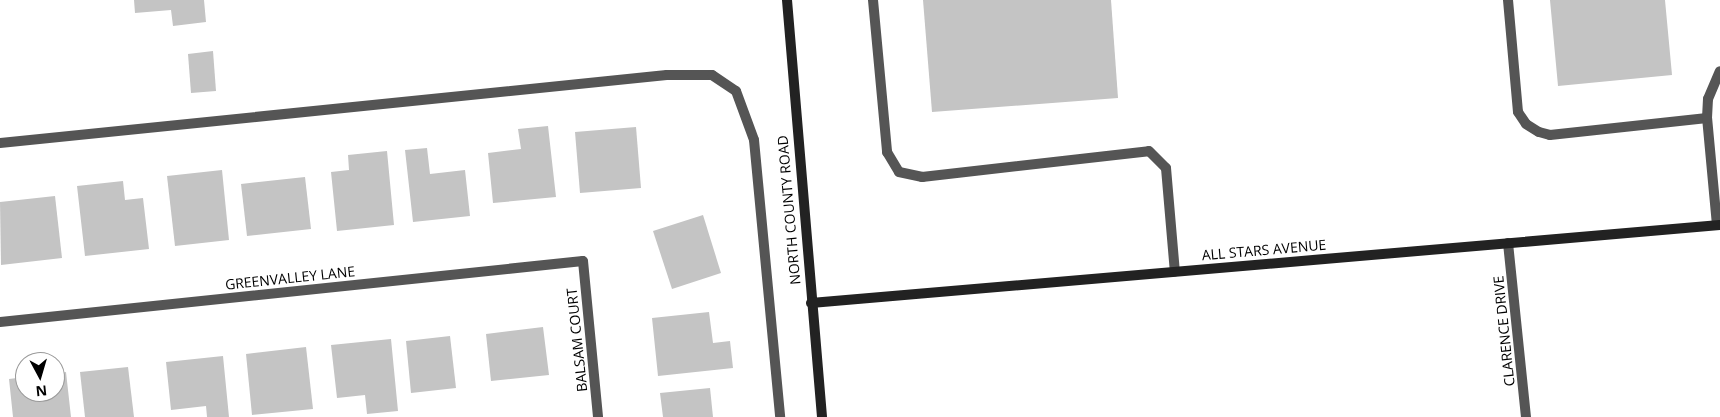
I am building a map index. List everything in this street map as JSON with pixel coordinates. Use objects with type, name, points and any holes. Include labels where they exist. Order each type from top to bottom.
[{"type":"street","name":"NORTH COUNTY ROAD","points":[[787,0],[822,417]]},
{"type":"street","points":[[873,0],[887,152],[899,172],[922,176],[1149,151],[1166,168],[1175,272]]},
{"type":"street","points":[[1508,0],[1518,112],[1526,124],[1539,132],[1550,135],[1707,118]]},
{"type":"street","points":[[1718,225],[1707,118],[1708,99],[1720,71]]},
{"type":"street","points":[[0,143],[666,75],[712,75],[736,92],[754,140],[780,417]]},
{"type":"street","name":"ALL STARS AVENUE","points":[[811,303],[1718,225]]},
{"type":"street","name":"CLARENCE DRIVE","points":[[1508,243],[1526,417]]},
{"type":"street","name":"GREENVALLEY LANE","points":[[0,322],[583,261]]},
{"type":"street","name":"BALSAM COURT","points":[[583,261],[598,417]]},
{"type":"building","points":[[134,0],[204,0],[206,22],[173,26],[171,10],[135,13]]},
{"type":"building","points":[[923,0],[1111,0],[1118,98],[932,112]]},
{"type":"building","points":[[1550,0],[1665,0],[1672,75],[1558,86]]},
{"type":"building","points":[[213,51],[216,91],[191,93],[188,54]]},
{"type":"building","points":[[548,126],[556,197],[493,203],[488,153],[521,149],[518,129]]},
{"type":"building","points":[[636,127],[641,188],[580,193],[575,132]]},
{"type":"building","points":[[427,148],[430,174],[465,170],[470,216],[413,222],[405,150]]},
{"type":"building","points":[[387,151],[394,225],[337,231],[331,172],[349,170],[348,155]]},
{"type":"building","points":[[222,170],[229,240],[175,246],[167,176]]},
{"type":"building","points":[[305,177],[311,229],[247,236],[241,184]]},
{"type":"building","points":[[123,181],[125,200],[143,198],[149,249],[85,256],[77,186]]},
{"type":"building","points":[[55,196],[62,258],[1,265],[0,202]]},
{"type":"building","points":[[703,215],[721,273],[672,289],[653,231]]},
{"type":"building","points":[[709,312],[713,343],[730,341],[733,368],[658,376],[652,318]]},
{"type":"building","points":[[543,327],[549,375],[491,381],[486,334]]},
{"type":"building","points":[[450,336],[456,388],[411,393],[406,341]]},
{"type":"building","points":[[391,339],[398,411],[367,414],[365,395],[337,398],[331,345]]},
{"type":"building","points":[[306,347],[313,409],[252,415],[246,354]]},
{"type":"building","points":[[223,356],[229,417],[207,417],[206,406],[171,410],[166,362]]},
{"type":"building","points":[[128,367],[134,417],[85,417],[80,372]]},
{"type":"building","points":[[65,372],[71,417],[13,417],[9,379],[15,378],[15,402],[65,402]]},
{"type":"building","points":[[710,388],[713,417],[663,417],[660,393]]}]
